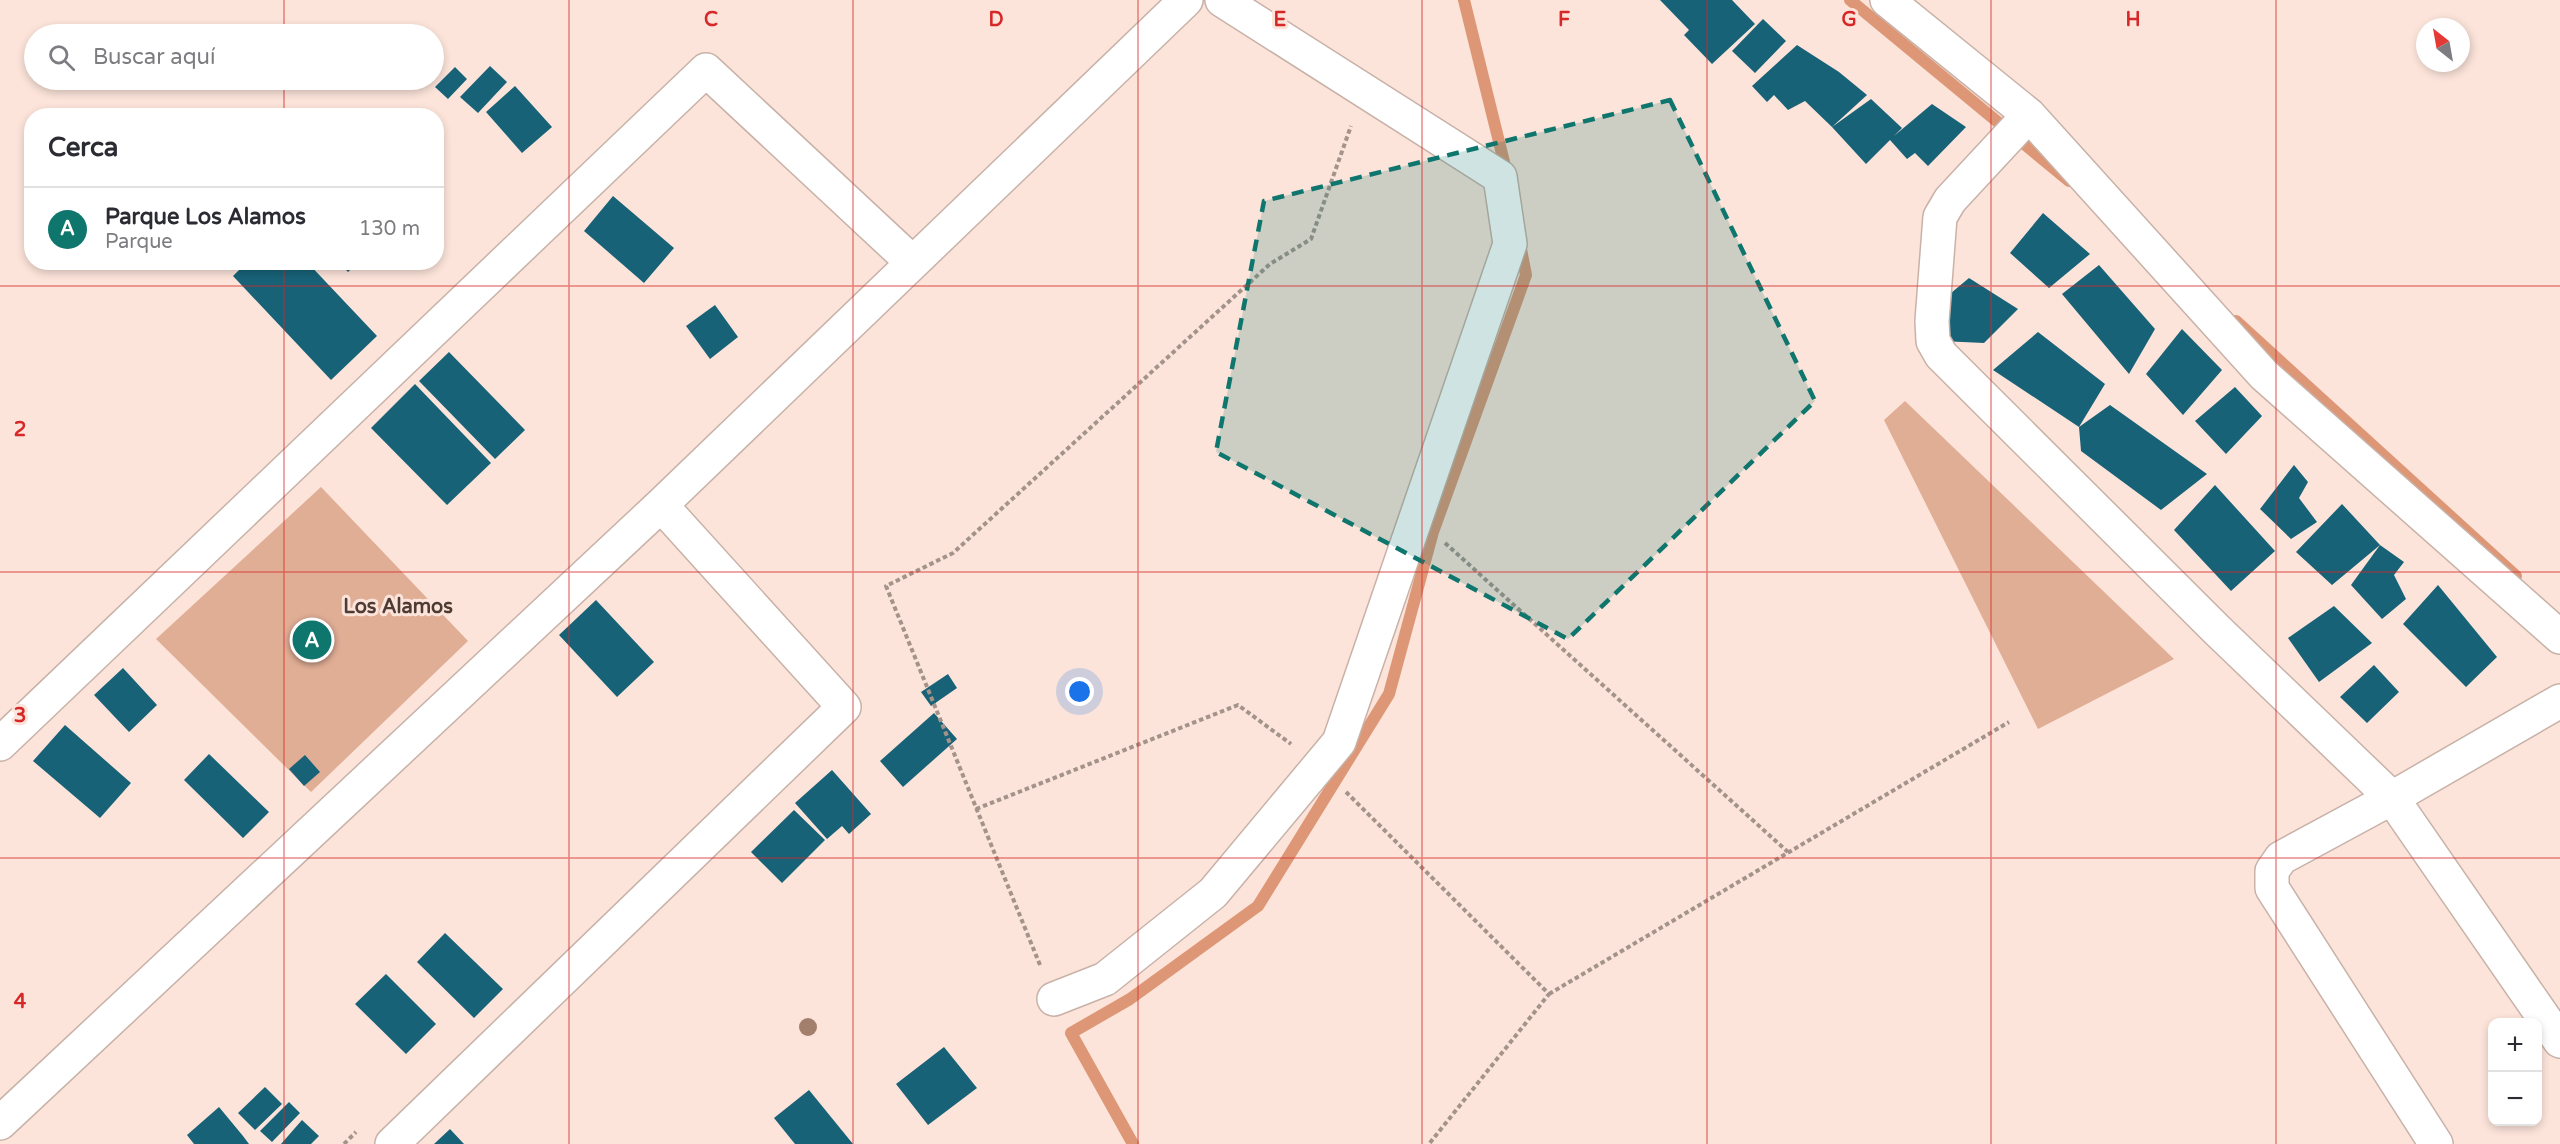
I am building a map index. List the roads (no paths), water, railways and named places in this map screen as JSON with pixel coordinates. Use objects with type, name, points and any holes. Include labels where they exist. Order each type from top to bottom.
[{"type":"street","points":[[0,1123],[661,505],[1186,0]]},
{"type":"street","points":[[1054,999],[1105,979],[1213,893],[1339,742],[1510,244],[1500,177],[1222,0]]},
{"type":"street","points":[[1887,0],[2029,116],[2264,375],[2560,637]]},
{"type":"street","points":[[0,744],[706,70],[912,262]]},
{"type":"street","points":[[2029,116],[1950,200],[1940,217],[1932,321],[1933,341],[1941,355],[2191,604],[2392,798],[2559,1039]]},
{"type":"street","points":[[392,1144],[844,707],[661,505]]},
{"type":"street","points":[[2436,1144],[2272,888],[2272,872],[2281,858],[2392,798],[2560,701]]},
{"type":"waterway","points":[[1464,0],[1507,174]]},
{"type":"waterway","points":[[1850,0],[2069,181]]},
{"type":"waterway","points":[[1133,1144],[1071,1033],[1130,999],[1258,906],[1389,694],[1433,532],[1526,275],[1520,244]]},
{"type":"waterway","points":[[2236,321],[2516,576]]},
{"type":"place","name":"Parque Los Alamos","points":[[312,640]]},
{"type":"district","name":"Los Alamos","points":[[398,607]]}]
